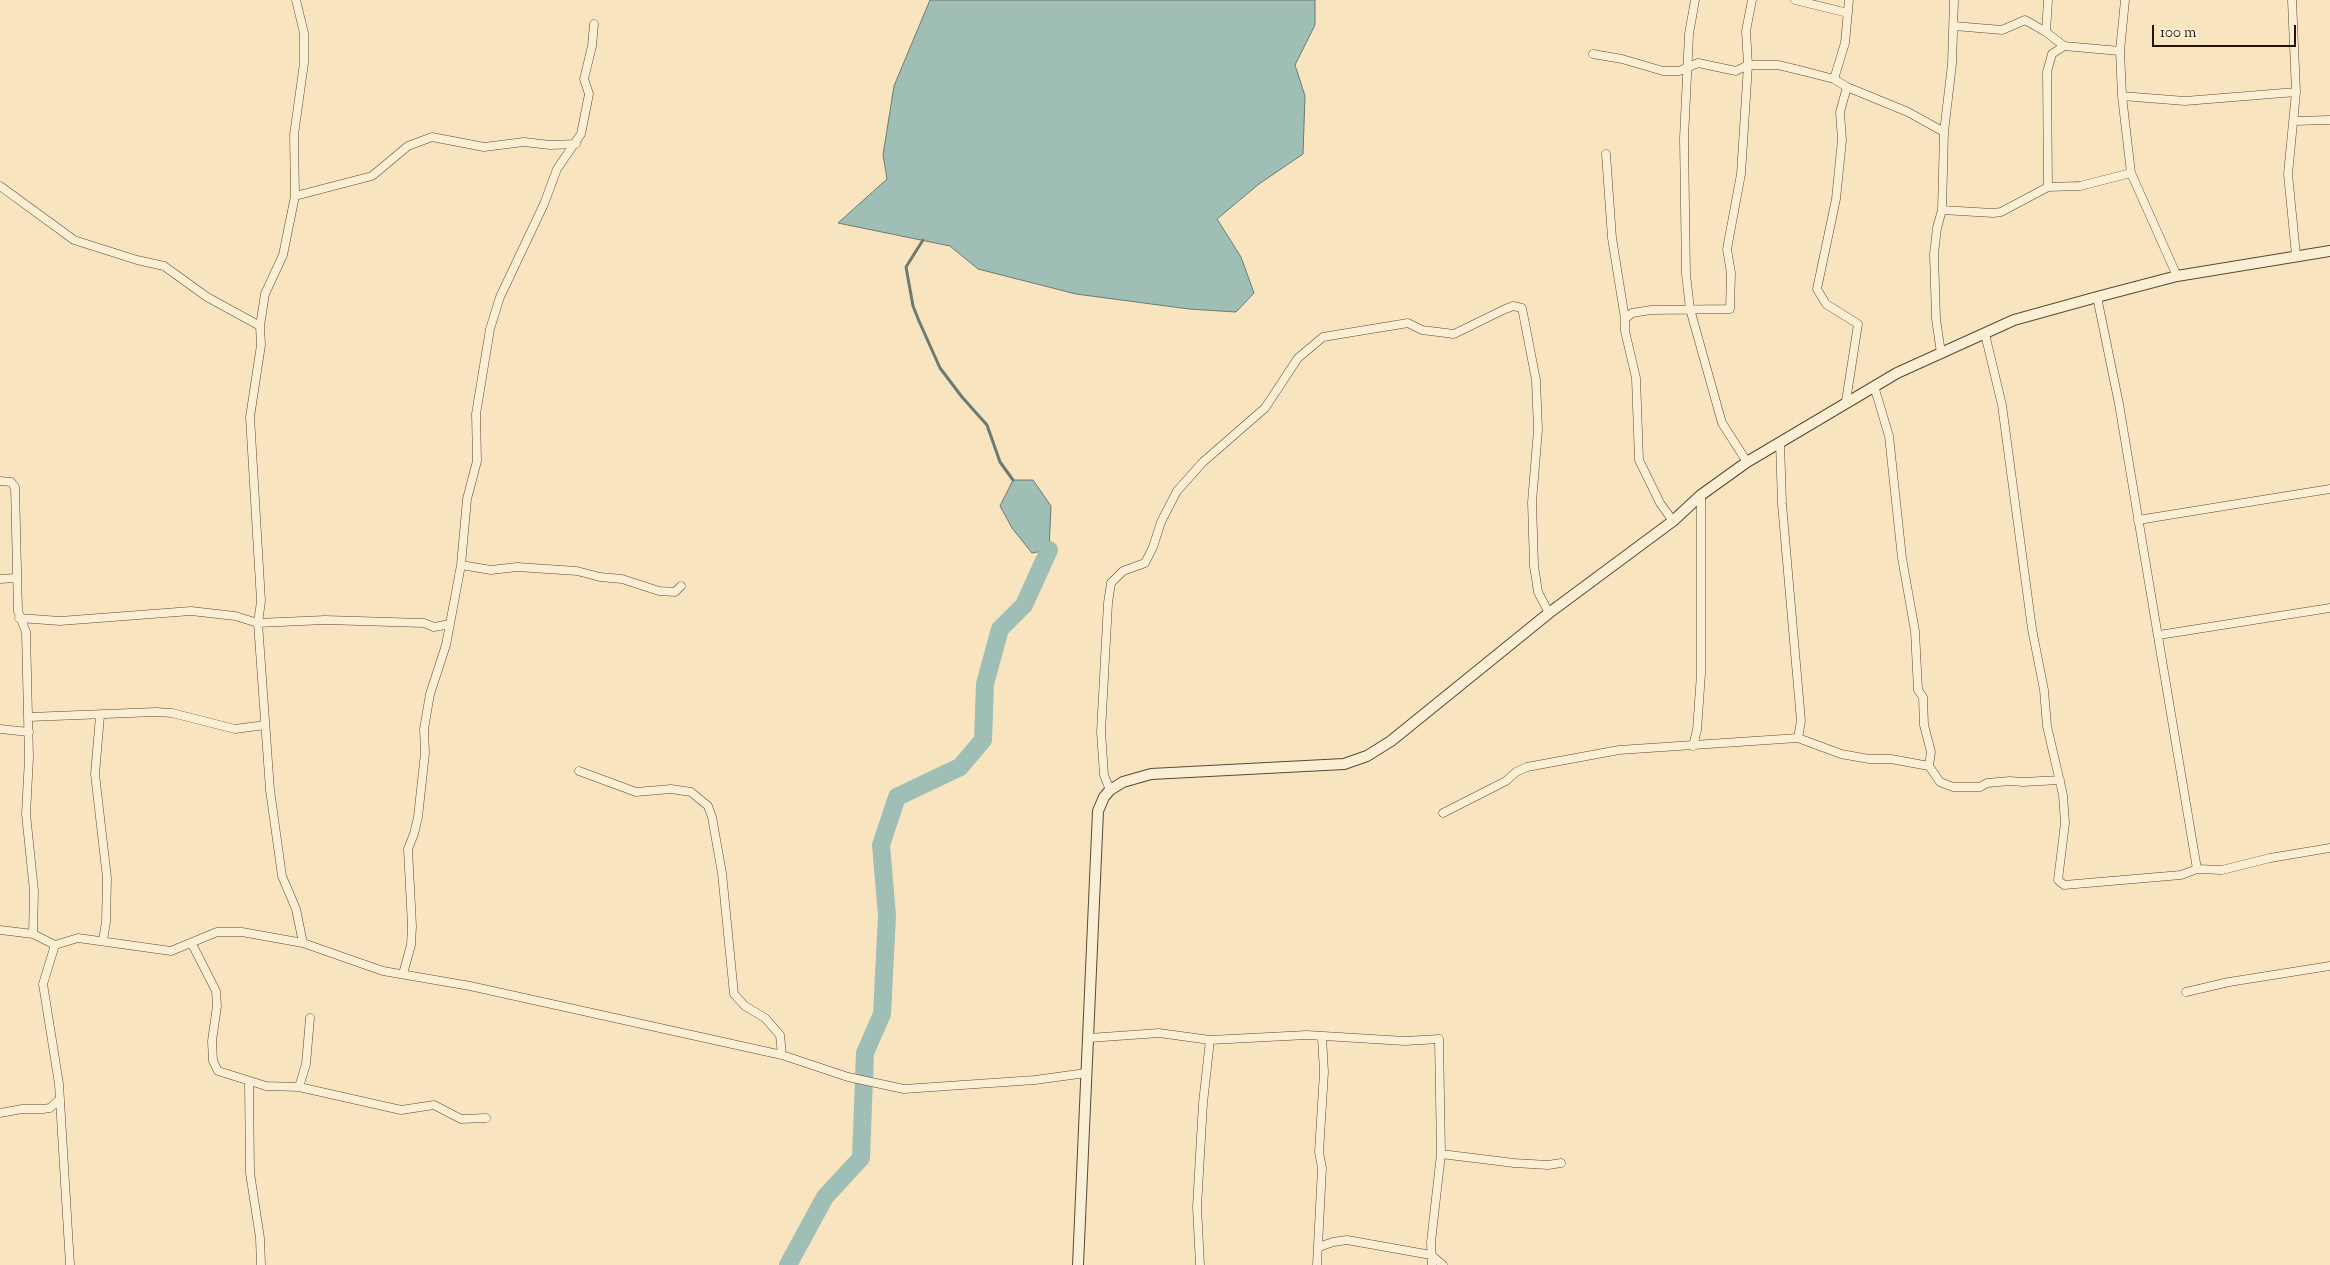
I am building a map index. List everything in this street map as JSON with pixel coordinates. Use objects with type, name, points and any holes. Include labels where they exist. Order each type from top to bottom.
[{"type":"street","points":[[296,0],[304,33],[304,63],[294,135],[295,196],[283,255],[266,294],[260,326],[261,345],[250,417],[261,600],[258,623],[270,790],[282,876],[296,909],[303,943]]},
{"type":"street","points":[[1695,0],[1689,34],[1684,138],[1686,274],[1690,309],[1722,423],[1747,462]]},
{"type":"street","points":[[1625,319],[1632,313],[1642,312],[1730,309],[1731,273],[1727,249],[1741,174],[1748,65],[1746,31],[1752,0]]},
{"type":"street","points":[[1795,0],[1848,12]]},
{"type":"street","points":[[1834,79],[1845,43],[1849,0]]},
{"type":"street","points":[[1941,353],[1936,318],[1934,254],[1937,228],[1942,210],[1944,132],[1954,26],[1954,0]]},
{"type":"street","points":[[2046,32],[2048,0]]},
{"type":"street","points":[[2125,0],[2120,50],[2122,96],[2131,173],[2148,206],[2178,276]]},
{"type":"street","points":[[2292,0],[2296,92],[2288,174],[2296,255]]},
{"type":"street","points":[[1954,26],[2002,30],[2025,20],[2046,32],[2064,46],[2120,50]]},
{"type":"street","points":[[403,974],[411,935],[408,849],[418,817],[425,753],[424,730],[430,694],[440,666],[450,624],[461,564],[467,499],[476,461],[476,414],[490,328],[500,297],[544,204],[557,169],[582,134],[589,94],[584,79],[592,46],[594,24]]},
{"type":"street","points":[[2048,187],[2047,72],[2052,54],[2064,46]]},
{"type":"street","points":[[1593,54],[1622,59],[1663,71],[1679,70],[1698,63],[1736,71],[1748,65],[1778,66],[1834,79],[1847,87],[1908,112],[1944,132]]},
{"type":"street","points":[[1846,401],[1858,324],[1826,304],[1817,289],[1836,199],[1842,140],[1840,112],[1847,87]]},
{"type":"street","points":[[2122,96],[2184,101],[2296,92]]},
{"type":"street","points":[[2294,121],[2330,120]]},
{"type":"street","points":[[295,196],[372,176],[408,146],[432,137],[450,139],[460,144],[484,148],[524,142],[550,145],[576,144]]},
{"type":"street","points":[[1606,154],[1612,238],[1625,319],[1625,331],[1636,378],[1639,460],[1660,503],[1673,521]]},
{"type":"street","points":[[1942,210],[2001,212],[2048,187],[2080,186],[2131,173]]},
{"type":"street","points":[[0,186],[74,240],[137,260],[164,266],[207,297],[260,326]]},
{"type":"street","points":[[1078,1265],[1098,811],[1104,797],[1110,790],[1123,782],[1151,774],[1344,764],[1367,756],[1391,741],[1549,613],[1673,521],[1702,495],[1747,462],[1846,401],[1897,373],[2014,320],[2178,276],[2296,255],[2330,251]]},
{"type":"street","points":[[2097,297],[2119,404],[2197,869]]},
{"type":"street","points":[[1110,790],[1104,775],[1101,732],[1108,603],[1111,583],[1123,571],[1145,563],[1153,547],[1161,522],[1177,491],[1203,462],[1265,408],[1298,358],[1323,337],[1408,323],[1422,330],[1454,334],[1512,306],[1522,308],[1536,380],[1538,430],[1532,502],[1534,566],[1538,592],[1549,613]]},
{"type":"street","points":[[1985,334],[2002,405],[2032,629],[2044,690],[2046,726],[2060,780],[2065,823],[2058,880],[2064,885],[2181,875],[2197,869],[2222,870],[2270,858],[2330,848]]},
{"type":"street","points":[[1874,386],[1889,436],[1902,558],[1915,631],[1918,690],[1923,697],[1924,725],[1931,752],[1929,766],[1940,782],[1953,788],[1980,787],[1987,783],[2010,780],[2060,780]]},
{"type":"street","points":[[1780,442],[1782,504],[1801,721],[1798,738]]},
{"type":"street","points":[[0,481],[11,482],[15,487],[15,528],[18,548],[16,578],[19,618],[26,632],[29,717],[26,814],[34,891],[33,934]]},
{"type":"street","points":[[2138,520],[2330,489]]},
{"type":"street","points":[[1693,746],[1697,730],[1700,674],[1702,495]]},
{"type":"street","points":[[461,564],[490,570],[517,567],[577,571],[600,577],[622,579],[659,591],[675,592],[681,586]]},
{"type":"street","points":[[0,579],[16,578]]},
{"type":"street","points":[[2159,635],[2330,608]]},
{"type":"street","points":[[19,618],[60,620],[191,611],[235,616],[258,623],[325,620],[424,623],[434,627],[450,624]]},
{"type":"street","points":[[29,717],[100,716],[125,712],[172,713],[235,729],[266,725]]},
{"type":"street","points":[[100,716],[96,774],[107,878],[106,922],[103,940]]},
{"type":"street","points":[[0,729],[29,732]]},
{"type":"street","points":[[1443,813],[1506,781],[1516,772],[1527,767],[1619,750],[1798,738],[1841,754],[1868,759],[1891,759],[1929,766]]},
{"type":"street","points":[[579,771],[636,792],[671,789],[691,792],[708,806],[712,817],[722,874],[734,994],[745,1006],[765,1018],[780,1035],[782,1055]]},
{"type":"street","points":[[0,930],[33,934],[55,945],[78,938],[171,951],[192,944],[217,932],[242,932],[303,943],[383,971],[470,986],[782,1055],[848,1077],[904,1089],[1035,1080],[1086,1073]]},
{"type":"street","points":[[192,944],[216,992],[217,1006],[212,1041],[213,1061],[218,1071],[266,1086],[299,1087],[401,1110],[434,1105],[462,1120],[486,1118]]},
{"type":"street","points":[[55,945],[43,984],[60,1100],[70,1265]]},
{"type":"street","points":[[2186,992],[2229,982],[2330,966]]},
{"type":"street","points":[[299,1087],[306,1064],[310,1018]]},
{"type":"street","points":[[1088,1038],[1159,1033],[1210,1040],[1307,1035],[1405,1041],[1439,1039],[1441,1154],[1431,1255],[1432,1265]]},
{"type":"street","points":[[1317,1265],[1322,1168],[1319,1152],[1319,1133],[1324,1053],[1322,1037]]},
{"type":"street","points":[[1200,1265],[1197,1207],[1203,1104],[1210,1040]]},
{"type":"street","points":[[249,1082],[250,1173],[260,1238],[261,1265]]},
{"type":"street","points":[[0,1113],[22,1109],[50,1108],[60,1100]]},
{"type":"street","points":[[1441,1154],[1514,1163],[1548,1165],[1560,1163]]},
{"type":"street","points":[[1319,1247],[1347,1240],[1431,1255],[1443,1265]]},
{"type":"water","points":[[930,0],[1315,0],[1315,25],[1295,65],[1305,96],[1303,154],[1259,184],[1217,219],[1241,257],[1254,293],[1236,312],[1189,309],[1076,294],[978,269],[950,246],[838,223],[887,179],[883,155],[894,86]]},
{"type":"water","points":[[1013,480],[1033,480],[1051,506],[1049,550],[1032,553],[1012,528],[1000,506]]},
{"type":"waterway","points":[[923,240],[906,267],[913,306],[940,368],[987,425],[1000,462],[1013,480]]},
{"type":"waterway","points":[[788,1265],[825,1197],[861,1158],[865,1053],[882,1014],[887,916],[881,845],[897,797],[960,767],[983,740],[985,684],[1000,629],[1024,605],[1049,550]]}]
